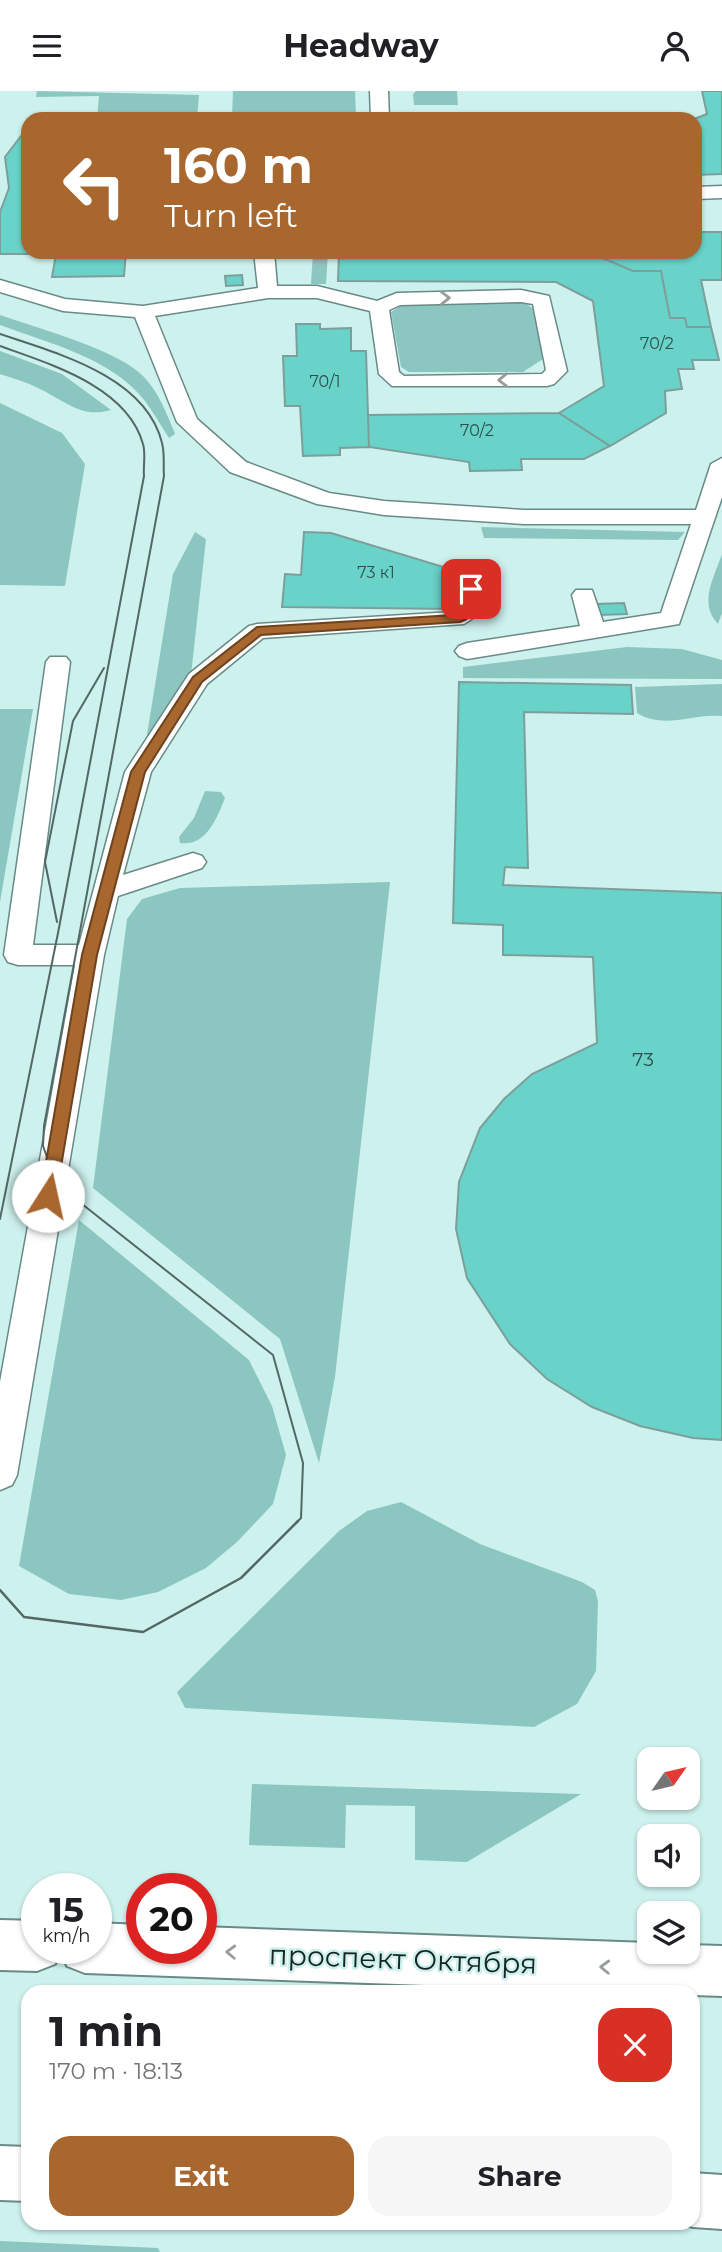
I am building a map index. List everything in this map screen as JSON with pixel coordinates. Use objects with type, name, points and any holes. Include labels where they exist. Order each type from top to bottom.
[{"type":"main road","points":[[0,1945],[21,1946]]},
{"type":"main road","name":"проспект Октября","points":[[112,1950],[495,1977],[722,1971]]},
{"type":"main road","points":[[0,2173],[21,2174]]},
{"type":"main road","points":[[700,2200],[722,2202]]},
{"type":"lane","points":[[379,91],[380,112]]},
{"type":"lane","points":[[702,193],[722,193]]},
{"type":"lane","points":[[265,259],[268,292]]},
{"type":"lane","points":[[0,286],[63,305],[143,312],[268,292],[317,292],[379,307],[397,299],[521,296],[542,300],[557,371],[547,380],[399,381],[389,374],[379,307]]},
{"type":"lane","points":[[143,312],[188,422],[238,467],[325,499],[384,509],[524,517],[703,517]]},
{"type":"lane","points":[[467,651],[671,619],[722,464]]},
{"type":"lane","points":[[0,1475],[90,955],[138,772],[198,680],[257,631],[456,619],[466,615],[471,606],[471,589]]},
{"type":"lane","points":[[584,595],[593,631]]},
{"type":"lane","points":[[58,663],[9,955],[90,955]]},
{"type":"lane","points":[[106,890],[193,862]]},
{"type":"shaded area","points":[[37,91],[199,95],[198,112],[98,112],[99,96],[36,97]]},
{"type":"shaded area","points":[[233,91],[355,91],[356,112],[232,112]]},
{"type":"shaded area","points":[[416,91],[457,91],[458,105],[414,105],[413,94]]},
{"type":"shaded area","points":[[313,259],[328,259],[326,284],[311,284]]},
{"type":"shaded area","points":[[524,302],[536,311],[543,359],[523,372],[409,372],[401,367],[391,312],[405,303]]},
{"type":"shaded area","points":[[0,315],[97,349],[132,367],[154,390],[175,434],[169,438],[145,401],[115,374],[78,354],[0,325]]},
{"type":"shaded area","points":[[0,351],[62,374],[111,410],[82,410],[33,386],[0,374]]},
{"type":"shaded area","points":[[0,403],[62,433],[85,464],[65,586],[0,585]]},
{"type":"shaded area","points":[[481,527],[685,532],[678,540],[484,538]]},
{"type":"shaded area","points":[[195,532],[206,539],[191,675],[145,747],[173,574]]},
{"type":"shaded area","points":[[722,554],[722,613],[718,624],[712,616],[708,599]]},
{"type":"shaded area","points":[[627,647],[682,649],[722,660],[722,679],[463,678],[463,667]]},
{"type":"shaded area","points":[[722,684],[722,716],[668,721],[647,718],[637,713],[635,687]]},
{"type":"shaded area","points":[[0,709],[33,709],[0,902]]},
{"type":"shaded area","points":[[205,791],[221,792],[225,798],[218,814],[204,836],[189,843],[180,843],[179,837],[194,818]]},
{"type":"shaded area","points":[[390,882],[335,1377],[319,1463],[280,1339],[93,1188],[127,919],[142,899],[180,888]]},
{"type":"shaded area","points":[[79,1220],[249,1360],[272,1406],[286,1455],[273,1504],[237,1542],[206,1568],[158,1592],[121,1600],[69,1594],[19,1566]]},
{"type":"shaded area","points":[[401,1502],[480,1544],[582,1582],[595,1590],[598,1601],[596,1671],[577,1704],[534,1727],[185,1708],[177,1692],[339,1531],[367,1511]]},
{"type":"shaded area","points":[[252,1784],[581,1794],[467,1862],[415,1860],[415,1806],[346,1805],[345,1848],[249,1845]]},
{"type":"shaded area","points":[[0,2241],[158,2248],[160,2252],[0,2252]]},
{"type":"building","points":[[702,91],[722,91],[722,174],[702,175],[702,116],[707,114]]},
{"type":"building","points":[[21,136],[21,254],[0,254],[0,212],[9,188],[5,157]]},
{"type":"building","points":[[702,232],[722,232],[722,280],[701,280],[711,327],[687,327],[685,318],[670,318],[661,271],[633,271],[605,259],[702,259]]},
{"type":"building","points":[[55,259],[125,259],[124,276],[52,277]]},
{"type":"building","points":[[339,259],[605,259],[633,271],[661,271],[670,318],[685,318],[687,327],[711,327],[719,360],[692,360],[694,369],[678,369],[682,389],[665,391],[666,413],[610,446],[559,413],[604,386],[593,301],[556,282],[338,281]]},
{"type":"building","points":[[242,275],[243,285],[226,286],[225,276]]},
{"type":"building","points":[[296,324],[320,324],[320,329],[351,328],[351,351],[366,351],[369,447],[340,448],[340,455],[303,456],[300,406],[285,406],[283,356],[297,356]]},
{"type":"building","points":[[559,413],[610,446],[584,459],[521,459],[522,470],[470,471],[469,462],[369,447],[368,415]]},
{"type":"building","points":[[304,532],[331,533],[450,569],[451,609],[282,607],[285,574],[301,575]]},
{"type":"building","points":[[624,603],[627,614],[598,615],[596,604]]},
{"type":"building","points":[[459,682],[631,685],[633,714],[524,712],[528,868],[505,867],[503,885],[722,893],[722,1440],[693,1438],[640,1426],[592,1407],[547,1379],[510,1344],[467,1278],[456,1229],[459,1182],[480,1128],[504,1099],[532,1074],[597,1043],[593,957],[503,955],[503,925],[453,923]]},
{"type":"tram line","points":[[0,334],[72,359],[118,384],[138,400],[153,420],[164,455],[164,476],[44,1126],[43,1146],[52,1171],[82,1204],[273,1355],[303,1463],[301,1518],[241,1578],[143,1632],[24,1617],[0,1590]]},
{"type":"tram line","points":[[0,346],[63,370],[104,392],[121,407],[134,424],[143,444],[144,456],[144,476],[58,933],[0,1219]]},
{"type":"tram line","points":[[57,922],[45,862],[73,721],[104,668]]},
{"type":"route","points":[[48,1196],[90,955],[138,772],[198,680],[257,631],[456,619],[466,615],[471,606],[471,589]]}]
